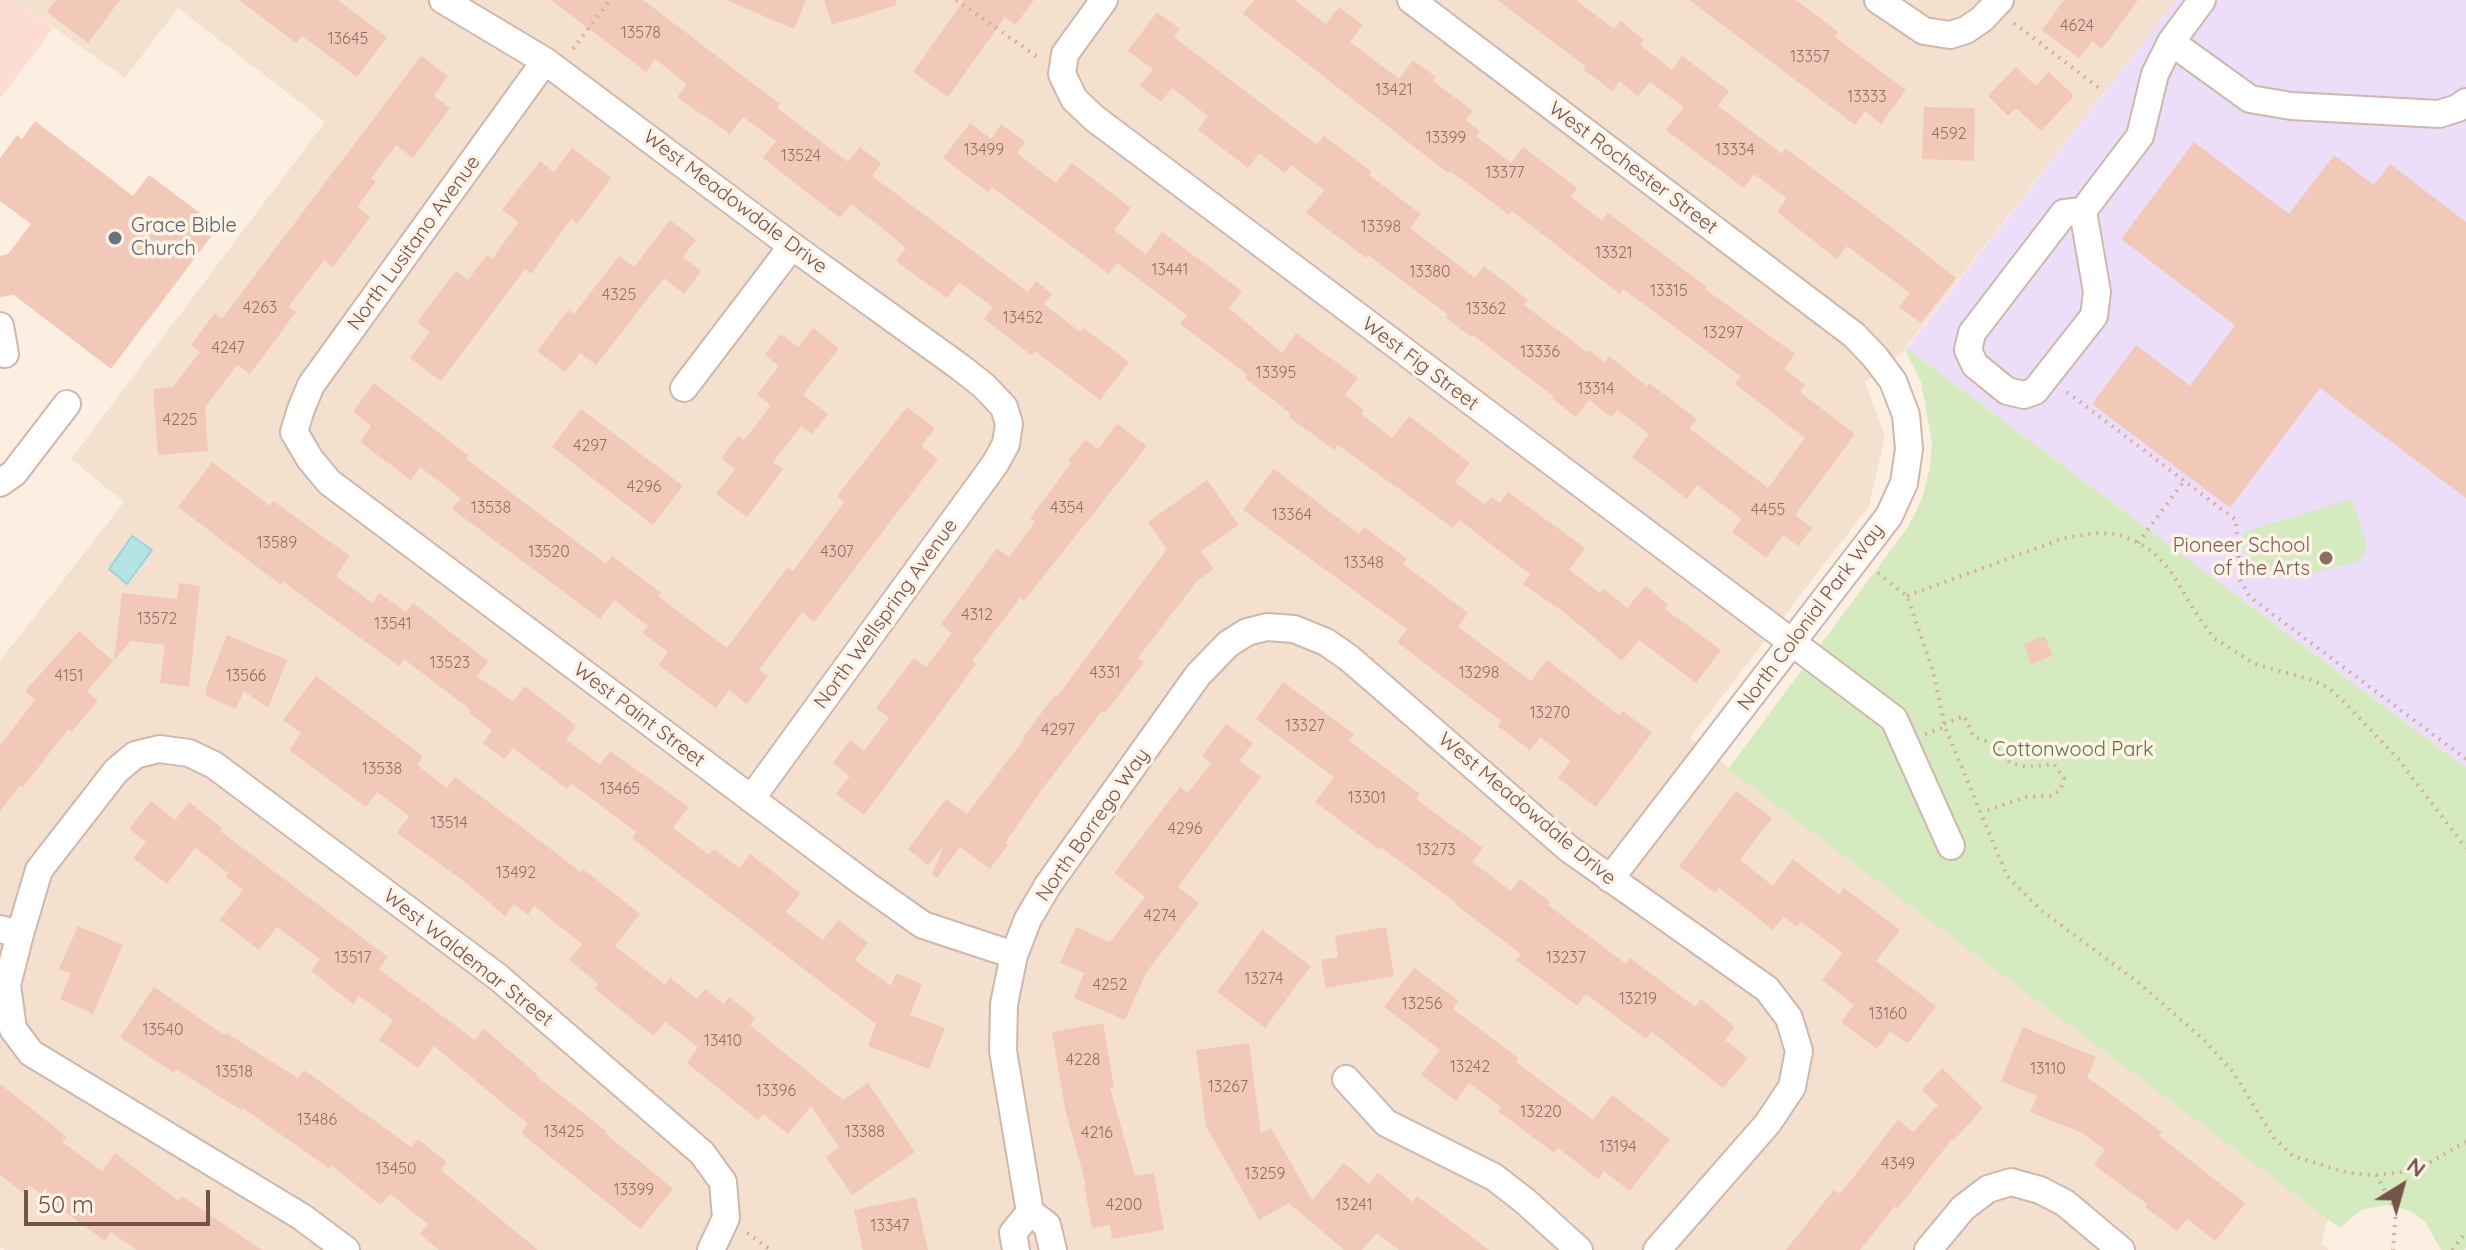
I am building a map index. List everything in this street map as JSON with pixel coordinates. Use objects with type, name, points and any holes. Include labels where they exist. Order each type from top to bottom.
[{"type":"street","name":"West Meadowdale Drive","points":[[443,0],[551,65],[984,386],[1004,407],[1009,424]]},
{"type":"street","points":[[1062,74],[1065,54],[1104,0]]},
{"type":"street","name":"West Rochester Street","points":[[1411,0],[1854,335]]},
{"type":"street","points":[[1878,0],[1924,31],[1950,35],[1966,30],[1996,4]]},
{"type":"street","points":[[2083,211],[2097,292],[2094,316],[2035,391],[2024,395],[2007,391],[1975,365],[1968,350],[1972,333],[2064,213],[2083,211],[2140,136],[2155,74],[2171,42],[2202,0]]},
{"type":"street","points":[[2171,42],[2250,99],[2291,106],[2439,114],[2466,102]]},
{"type":"street","name":"North Lusitano Avenue","points":[[294,432],[311,385],[551,65]]},
{"type":"street","name":"West Fig Street","points":[[1062,74],[1074,99],[1094,118],[1894,719],[1951,846]]},
{"type":"street","points":[[684,388],[792,246]]},
{"type":"street","points":[[0,326],[5,354]]},
{"type":"street","name":"North Colonial Park Way","points":[[1610,879],[1889,516],[1904,483],[1909,449],[1906,415],[1893,381],[1854,335]]},
{"type":"street","points":[[0,483],[14,473],[67,404]]},
{"type":"street","name":"North Wellspring Avenue","points":[[751,799],[995,464],[1006,444],[1009,424]]},
{"type":"street","name":"West Paint Street","points":[[294,432],[329,482],[923,925],[1014,955]]},
{"type":"street","name":"West Meadowdale Drive","points":[[1267,627],[1294,629],[1326,642],[1349,658],[1569,849],[1767,989],[1789,1018],[1799,1051],[1792,1087],[1768,1123],[1657,1250]]},
{"type":"street","name":"North Borrego Way","points":[[1053,1250],[1047,1225],[1030,1212],[1003,1051],[1004,1004],[1014,955],[1028,919],[1048,885],[1198,675],[1228,644],[1247,632],[1267,627]]},
{"type":"street","name":"West Waldemar Street","points":[[10,931],[39,870],[116,771],[135,755],[159,749],[189,753],[214,765],[498,977],[702,1153],[723,1182],[726,1218],[711,1250]]},
{"type":"street","points":[[10,931],[7,985],[13,1029],[31,1053],[302,1217],[346,1250]]},
{"type":"street","points":[[1346,1079],[1386,1123],[1494,1177],[1579,1250]]},
{"type":"street","points":[[1928,1250],[1963,1208],[1988,1189],[2011,1182],[2040,1190],[2065,1203],[2121,1250]]},
{"type":"street","points":[[1016,1250],[1013,1233],[1030,1212]]},
{"type":"path","points":[[551,65],[610,0]]},
{"type":"path","points":[[956,0],[1062,74]]},
{"type":"path","points":[[1996,4],[2103,91]]},
{"type":"path","points":[[2062,389],[2236,520],[2240,580],[2250,597],[2466,759]]},
{"type":"path","points":[[2138,543],[2184,481]]},
{"type":"path","points":[[1907,596],[2064,538],[2096,533],[2117,534],[2138,543],[2153,552],[2170,570],[2214,638],[2255,664],[2329,688],[2398,759],[2466,848]]},
{"type":"path","points":[[1857,557],[1907,596],[1933,671],[1944,724],[1983,812],[1985,825],[2003,869],[2018,890],[2139,983],[2205,1041],[2233,1072],[2284,1149],[2310,1163],[2349,1173],[2376,1175],[2416,1170],[2466,1142]]},
{"type":"path","points":[[1944,724],[1964,716],[1974,737],[1992,743],[2010,763],[2028,767],[2054,764],[2064,778],[2061,789],[2052,796],[2025,797],[1983,812]]},
{"type":"path","points":[[2376,1175],[2396,1210],[2393,1250]]},
{"type":"path","points":[[2452,1250],[2466,1232]]},
{"type":"shaded area","points":[[0,0],[15,0],[53,28],[0,99]]},
{"type":"shaded area","points":[[15,0],[2176,0],[1903,351],[1865,382],[1885,436],[1869,506],[1690,738],[2328,1219],[2321,1244],[2329,1250],[5,1250],[0,1246],[0,661],[124,502],[71,459],[325,122],[178,8],[125,78]]},
{"type":"shaded area","name":"Pioneer School of the Arts","points":[[2176,0],[2466,0],[2466,768],[1907,348]]},
{"type":"green space","name":"Cottonwood Park","points":[[1907,348],[2466,768],[2464,1250],[2441,1250],[2426,1223],[2412,1212],[2386,1205],[2361,1210],[2340,1228],[1728,769],[1908,527],[1922,499],[1930,468],[1932,441],[1921,382],[1905,350]]},
{"type":"green space","points":[[2352,499],[2367,545],[2358,561],[2296,578],[2260,568],[2246,569],[2243,532]]},
{"type":"water","points":[[132,536],[152,550],[127,584],[109,569]]},
{"type":"building","points":[[56,0],[120,0],[88,43],[47,12]]},
{"type":"building","points":[[239,0],[338,0],[387,37],[357,77],[302,36],[296,43]]},
{"type":"building","points":[[551,0],[643,0],[780,104],[777,108],[848,162],[860,147],[881,163],[872,176],[1028,292],[1036,281],[1052,294],[1044,304],[1080,332],[1083,328],[1129,362],[1100,400],[1035,351],[1031,355],[984,319],[993,307],[959,282],[947,298],[896,261],[906,248],[851,204],[840,218],[763,158],[776,141],[743,117],[730,134],[677,97],[687,84],[655,59],[646,72]]},
{"type":"building","points":[[726,0],[806,0],[794,29]]},
{"type":"building","points":[[824,0],[896,0],[896,5],[832,25]]},
{"type":"building","points":[[964,0],[1034,0],[1015,25],[1005,17],[948,97],[913,72]]},
{"type":"building","points":[[1254,0],[1294,0],[1326,24],[1339,7],[1363,25],[1350,42],[1399,79],[1413,60],[1436,77],[1433,81],[1473,111],[1465,120],[1480,131],[1476,136],[1511,163],[1523,147],[1577,188],[1571,197],[1602,221],[1608,213],[1795,354],[1784,369],[1805,385],[1800,392],[1855,434],[1795,515],[1812,528],[1798,546],[1783,535],[1766,558],[1732,532],[1742,519],[1697,485],[1687,499],[1632,457],[1649,434],[1617,410],[1611,417],[1589,400],[1576,417],[1553,396],[1445,317],[1447,314],[1306,213],[1324,190],[1291,165],[1285,173],[1259,153],[1248,168],[1198,130],[1208,116],[1172,88],[1161,102],[1140,86],[1153,69],[1128,51],[1157,12],[1180,29],[1174,37],[1317,145],[1324,136],[1372,172],[1369,175],[1421,214],[1410,228],[1475,278],[1484,266],[1528,300],[1524,305],[1587,352],[1604,362],[1609,356],[1647,386],[1649,383],[1697,419],[1689,428],[1768,488],[1805,438],[1735,384],[1740,376],[1623,289],[1620,294],[1512,211],[1509,215],[1450,171],[1448,173],[1243,14]]},
{"type":"building","points":[[1497,0],[1576,0],[1614,29],[1621,21],[1644,40],[1640,45],[1672,70],[1682,56],[1729,91],[1718,106],[1782,154],[1785,148],[1956,278],[1921,323],[1899,307],[1910,293],[1847,246],[1837,259],[1777,212],[1787,198],[1754,174],[1744,188],[1666,130],[1684,107],[1650,82],[1638,96],[1619,81],[1612,91],[1583,69],[1585,66]]},
{"type":"building","points":[[1689,0],[1796,0],[1838,32],[1835,37],[1906,90],[1881,124],[1865,111],[1855,125]]},
{"type":"building","points":[[2064,0],[2138,0],[2102,49],[2092,41],[2079,58],[2042,30]]},
{"type":"building","points":[[421,56],[448,76],[434,96],[450,108],[413,158],[396,145],[371,178],[376,181],[357,207],[370,217],[349,246],[333,267],[324,260],[288,307],[296,312],[250,374],[237,365],[205,407],[208,451],[158,455],[153,389],[173,387],[200,352],[191,345],[215,313],[222,319]]},
{"type":"building","points":[[2016,67],[2036,86],[2049,72],[2074,96],[2041,131],[2016,108],[2008,116],[1988,96]]},
{"type":"building","points":[[1924,107],[1975,108],[1974,161],[1922,159]]},
{"type":"building","name":"Grace Bible Church","points":[[35,121],[133,196],[149,175],[200,213],[197,216],[216,230],[111,369],[14,295],[0,297],[0,256],[8,254],[31,224],[0,201],[0,158],[17,135],[22,139]]},
{"type":"building","points":[[970,123],[991,139],[1001,124],[1025,142],[1017,153],[1056,183],[1072,163],[1131,208],[1114,230],[1146,254],[1162,232],[1242,291],[1229,308],[1282,353],[1296,333],[1358,378],[1345,395],[1364,410],[1361,414],[1392,438],[1409,416],[1470,463],[1455,482],[1485,505],[1491,497],[1500,503],[1508,492],[1585,548],[1569,570],[1600,593],[1604,589],[1627,608],[1646,586],[1668,605],[1665,609],[1721,650],[1696,683],[1639,640],[1622,661],[1565,613],[1523,584],[1530,574],[1459,520],[1453,528],[1338,445],[1334,450],[1289,417],[1291,414],[1245,378],[1247,374],[1180,324],[1187,315],[1117,263],[1109,274],[992,187],[988,192],[943,158]]},
{"type":"building","points":[[2194,142],[2289,214],[2334,155],[2374,185],[2390,164],[2466,222],[2466,498],[2320,388],[2230,508],[2092,404],[2136,345],[2190,386],[2235,325],[2121,239]]},
{"type":"building","points":[[572,148],[611,178],[577,224],[571,219],[531,274],[525,269],[441,381],[410,358],[430,332],[417,322],[456,271],[468,280],[487,255],[492,259],[519,222],[502,210],[540,161],[554,172]]},
{"type":"building","points":[[670,220],[696,240],[683,257],[701,271],[684,294],[664,278],[596,365],[580,353],[565,372],[537,351],[568,310],[574,314],[619,256],[634,267]]},
{"type":"building","points":[[813,328],[839,348],[803,395],[828,414],[812,434],[801,426],[773,462],[783,469],[747,517],[716,494],[735,469],[721,458],[738,436],[744,440],[771,405],[757,395],[779,366],[765,355],[781,334],[798,347]]},
{"type":"building","points":[[374,383],[469,456],[466,459],[606,564],[612,556],[661,593],[658,596],[727,648],[788,567],[793,571],[844,502],[837,496],[907,407],[935,428],[921,446],[938,459],[814,622],[802,612],[759,670],[768,676],[747,704],[729,690],[716,708],[658,665],[668,652],[642,633],[648,626],[614,600],[600,619],[452,509],[461,498],[420,467],[411,480],[360,442],[371,426],[353,412]]},
{"type":"building","points":[[581,409],[683,486],[653,525],[552,447]]},
{"type":"building","points":[[1117,424],[1147,446],[1024,601],[1020,598],[972,661],[976,664],[864,815],[836,794],[850,776],[833,763],[850,740],[864,751],[889,718],[876,708],[914,658],[926,667],[952,633],[941,624],[997,548],[1009,557],[1035,522],[1030,518],[1085,440],[1098,449]]},
{"type":"building","points":[[212,462],[270,506],[273,501],[350,556],[336,576],[372,603],[379,593],[406,612],[413,603],[488,661],[477,676],[513,702],[525,686],[576,726],[566,739],[600,765],[610,751],[689,807],[673,828],[709,855],[714,849],[739,868],[750,854],[772,871],[800,893],[786,912],[823,940],[838,920],[868,943],[855,960],[891,986],[896,973],[922,984],[910,1015],[945,1028],[929,1069],[868,1046],[876,1024],[632,838],[636,832],[571,783],[567,789],[513,748],[504,759],[483,743],[492,730],[469,713],[471,710],[404,659],[399,666],[283,582],[281,585],[178,507]]},
{"type":"building","points":[[1274,469],[1359,534],[1364,527],[1407,559],[1403,564],[1468,613],[1458,627],[1531,681],[1547,660],[1619,715],[1623,711],[1652,733],[1596,807],[1558,778],[1571,761],[1540,737],[1530,750],[1498,726],[1501,721],[1397,642],[1407,629],[1243,510]]},
{"type":"building","points":[[1207,480],[1239,525],[1201,551],[1214,569],[1197,581],[1138,658],[1144,662],[1043,788],[990,869],[960,847],[937,878],[932,875],[944,845],[928,865],[908,849],[946,799],[967,814],[1167,549],[1148,522]]},
{"type":"building","points":[[179,583],[200,586],[189,687],[160,683],[165,645],[131,641],[114,660],[122,593],[177,599]]},
{"type":"building","points":[[79,631],[113,661],[87,691],[98,701],[71,732],[68,729],[0,811],[0,746],[35,700],[25,691]]},
{"type":"building","points":[[227,635],[287,660],[268,708],[244,691],[236,709],[206,696],[206,688]]},
{"type":"building","points":[[2045,636],[2052,656],[2031,664],[2024,644]]},
{"type":"building","points":[[316,676],[423,756],[417,765],[447,788],[455,777],[640,914],[615,946],[665,985],[670,978],[697,999],[705,989],[724,1004],[729,997],[756,1018],[750,1025],[843,1100],[868,1083],[915,1152],[852,1195],[826,1157],[839,1147],[811,1106],[788,1134],[763,1114],[758,1120],[687,1063],[698,1047],[665,1022],[654,1036],[595,989],[599,984],[569,960],[582,944],[534,906],[528,915],[514,904],[505,916],[465,882],[397,833],[409,816],[377,792],[366,807],[289,750],[301,733],[283,720]]},
{"type":"building","points":[[1283,682],[1354,734],[1349,741],[1420,794],[1416,799],[1483,848],[1472,862],[1511,891],[1520,879],[1550,902],[1548,905],[1626,964],[1630,958],[1695,1007],[1701,999],[1735,1027],[1725,1040],[1748,1058],[1723,1088],[1652,1032],[1646,1039],[1586,994],[1577,1006],[1516,960],[1521,954],[1457,903],[1315,802],[1334,777],[1256,719]]},
{"type":"building","points":[[1226,724],[1253,743],[1239,761],[1261,777],[1178,887],[1199,903],[1146,973],[1125,1020],[1074,998],[1084,973],[1060,963],[1076,927],[1110,942],[1145,897],[1114,873],[1180,787],[1188,793],[1211,763],[1202,756]]},
{"type":"building","points":[[1736,791],[1772,818],[1740,860],[1773,886],[1793,859],[1839,895],[1844,888],[1900,930],[1876,961],[1936,1006],[1908,1043],[1890,1032],[1877,1049],[1841,1022],[1854,1005],[1822,980],[1843,953],[1801,922],[1797,927],[1784,917],[1773,930],[1719,888],[1715,893],[1679,866]]},
{"type":"building","points":[[151,801],[175,820],[189,802],[222,828],[220,831],[388,957],[379,969],[475,1040],[484,1029],[673,1189],[640,1229],[521,1133],[528,1124],[434,1046],[418,1068],[379,1040],[393,1020],[359,996],[353,1004],[311,971],[320,959],[277,927],[259,950],[220,920],[243,890],[226,877],[228,873],[195,848],[167,884],[133,858],[146,842],[129,829]]},
{"type":"building","points":[[78,926],[123,945],[93,1014],[60,999],[71,973],[59,969]]},
{"type":"building","points":[[1386,927],[1394,976],[1326,988],[1321,960],[1338,957],[1335,936]]},
{"type":"building","points":[[1262,930],[1311,966],[1265,1028],[1217,992]]},
{"type":"building","points":[[1414,968],[1459,1001],[1453,1009],[1593,1120],[1612,1095],[1670,1139],[1630,1191],[1604,1171],[1598,1179],[1558,1148],[1554,1153],[1498,1111],[1501,1107],[1469,1083],[1456,1101],[1421,1075],[1440,1050],[1384,1007]]},
{"type":"building","points":[[154,987],[224,1035],[226,1033],[298,1078],[304,1070],[411,1147],[418,1139],[447,1162],[441,1170],[538,1250],[439,1250],[420,1234],[428,1224],[390,1194],[381,1205],[332,1166],[330,1169],[243,1108],[241,1110],[176,1069],[174,1073],[120,1037]]},
{"type":"building","points":[[1103,1023],[1114,1087],[1110,1088],[1135,1176],[1154,1173],[1164,1230],[1112,1239],[1110,1225],[1092,1228],[1086,1185],[1065,1109],[1052,1032]]},
{"type":"building","points":[[2023,1027],[2096,1057],[2087,1077],[2162,1132],[2159,1136],[2245,1203],[2215,1241],[2187,1219],[2177,1231],[2145,1207],[2147,1204],[2094,1165],[2105,1150],[2082,1133],[2030,1112],[2037,1096],[2001,1081]]},
{"type":"building","points":[[1249,1043],[1261,1134],[1271,1128],[1312,1200],[1344,1163],[1369,1184],[1378,1173],[1413,1202],[1417,1196],[1489,1250],[1399,1250],[1377,1233],[1362,1250],[1344,1250],[1289,1203],[1259,1220],[1206,1126],[1196,1050]]},
{"type":"building","points":[[1942,1068],[1983,1108],[1952,1139],[1898,1208],[1895,1206],[1860,1250],[1786,1250],[1834,1190],[1840,1194],[1898,1120],[1913,1132],[1938,1105],[1922,1090]]},
{"type":"building","points":[[0,1084],[67,1137],[62,1142],[102,1171],[115,1153],[179,1201],[182,1196],[262,1250],[137,1250],[111,1232],[105,1241],[29,1185],[23,1193],[0,1175]]},
{"type":"building","points":[[916,1197],[928,1250],[863,1250],[854,1210]]},
{"type":"place","name":"Grace Bible Church","points":[[115,238]]},
{"type":"place","name":"Pioneer School of the Arts","points":[[2326,558]]}]
